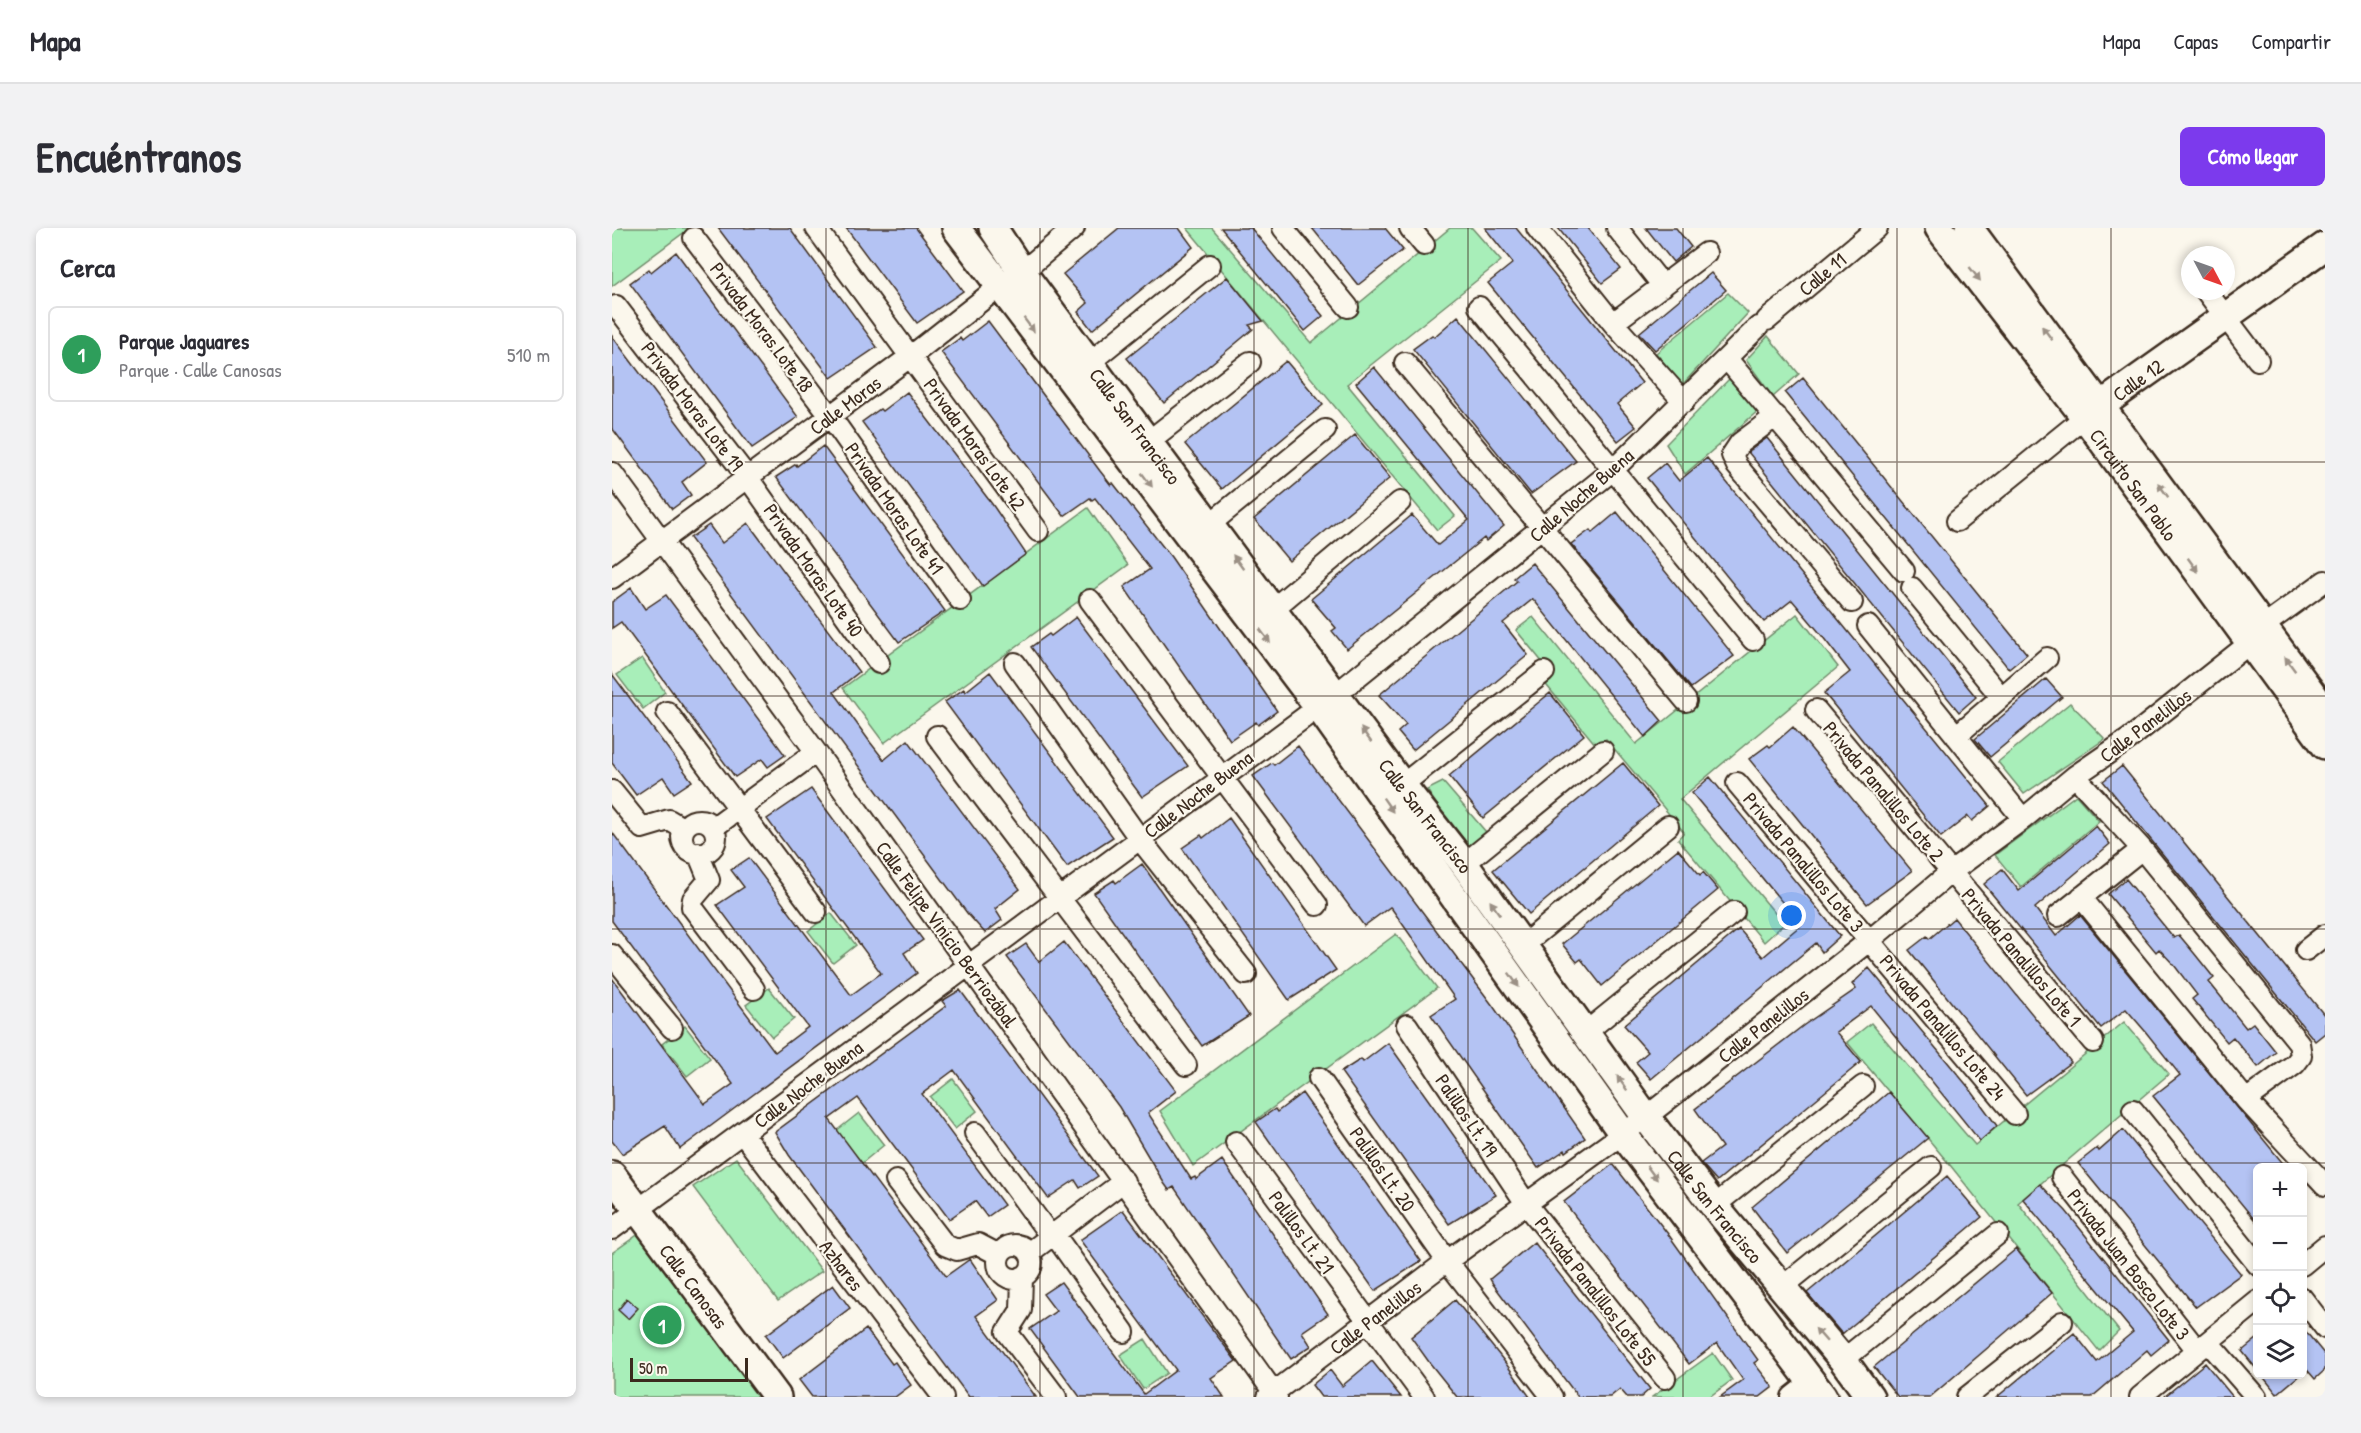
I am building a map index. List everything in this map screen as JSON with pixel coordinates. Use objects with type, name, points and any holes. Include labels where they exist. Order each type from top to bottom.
[{"type":"street","name":"Privada Moras Lote 42","points":[[816,228],[1038,531]]},
{"type":"street","name":"Calle San Francisco","points":[[956,228],[1011,279],[1090,362],[1273,609],[1327,700],[1402,785],[1464,864],[1646,1117],[1714,1206],[1843,1360],[1870,1397]]},
{"type":"street","name":"Calle San Francisco","points":[[993,228],[1011,279],[1327,700],[1623,1134],[1809,1392]]},
{"type":"street","name":"Calle Moras","points":[[612,578],[911,356],[1074,228]]},
{"type":"street","points":[[1283,228],[1348,307]]},
{"type":"street","points":[[1410,228],[1424,245]]},
{"type":"street","points":[[1537,228],[1613,323],[1684,402]]},
{"type":"street","points":[[1617,228],[1664,286]]},
{"type":"street","name":"Calle 11","points":[[1762,324],[1877,228]]},
{"type":"street","name":"Circuito San Pablo","points":[[1939,228],[2093,411]]},
{"type":"street","name":"Circuito San Pablo","points":[[1969,228],[2093,411],[2256,634],[2325,745]]},
{"type":"street","name":"Privada Moras Lote 18","points":[[694,238],[830,416]]},
{"type":"street","name":"Calle 12","points":[[1957,521],[2093,411],[2325,246]]},
{"type":"street","points":[[1613,323],[1706,253]]},
{"type":"street","points":[[1090,362],[1210,265]]},
{"type":"street","points":[[2213,300],[2258,360]]},
{"type":"street","name":"Privada Moras Lote 19","points":[[616,306],[748,478]]},
{"type":"street","points":[[1479,307],[1753,640]]},
{"type":"street","name":"Calle Noche Buena","points":[[612,1229],[968,963],[1327,700],[1613,470],[1762,324]]},
{"type":"street","points":[[1727,359],[1776,416],[2001,697]]},
{"type":"street","points":[[1149,441],[1250,362]]},
{"type":"street","points":[[1406,363],[1541,530],[1686,701]]},
{"type":"street","name":"Privada Moras Lote 41","points":[[830,416],[960,600]]},
{"type":"street","points":[[1776,416],[1740,443],[1732,455],[1737,466],[1852,602]]},
{"type":"street","points":[[1210,524],[1325,430]]},
{"type":"street","name":"Calle Felipe Vinicio Berriozábal","points":[[612,473],[968,963],[1124,1181],[1273,1396]]},
{"type":"street","name":"Privada Moras Lote 40","points":[[748,478],[879,663]]},
{"type":"street","points":[[1273,609],[1400,502]]},
{"type":"street","name":"Calle Panelillos","points":[[1273,1396],[1448,1261],[1646,1117],[1870,940],[1951,872],[2023,819],[2075,776],[2129,739],[2256,634],[2325,581]]},
{"type":"street","points":[[1090,600],[1317,905]]},
{"type":"street","points":[[1868,626],[2023,819]]},
{"type":"street","name":"Circuito San Pablo","points":[[2256,634],[2325,711]]},
{"type":"street","points":[[1956,736],[2047,658]]},
{"type":"street","points":[[1015,663],[1139,838],[1246,974]]},
{"type":"street","points":[[1402,785],[1544,672]]},
{"type":"street","name":"Privada Panalillos Lote 2","points":[[1816,710],[1951,872]]},
{"type":"street","points":[[667,712],[816,912]]},
{"type":"street","points":[[937,736],[1186,1065]]},
{"type":"street","points":[[714,827],[816,752]]},
{"type":"street","points":[[1464,864],[1603,752]]},
{"type":"street","points":[[2075,776],[2142,849],[2299,1043],[2301,1056],[2295,1064],[2246,1100]]},
{"type":"street","name":"Privada Panalillos Lote 3","points":[[1737,783],[1870,940]]},
{"type":"street","points":[[612,791],[642,828],[669,820],[684,830]]},
{"type":"street","points":[[698,819],[707,821],[714,827],[717,836],[708,852],[692,852],[683,842],[684,830],[698,819]]},
{"type":"street","points":[[1522,946],[1668,826]]},
{"type":"street","points":[[2058,916],[2142,849]]},
{"type":"street","points":[[698,853],[709,880],[693,899],[692,907],[754,989]]},
{"type":"street","name":"Privada Panalillos Lote 1","points":[[1951,872],[2093,1042]]},
{"type":"street","points":[[2081,897],[2246,1100],[2325,1185]]},
{"type":"street","points":[[1586,1032],[1734,912]]},
{"type":"street","points":[[2306,950],[2325,935]]},
{"type":"street","name":"Privada Panalillos Lote 24","points":[[1870,940],[2015,1114]]},
{"type":"street","points":[[612,955],[672,1028]]},
{"type":"street","name":"Palillos Lt. 19","points":[[1407,1025],[1527,1205]]},
{"type":"street","name":"Palillos Lt. 20","points":[[1319,1078],[1448,1261],[1552,1397]]},
{"type":"street","points":[[1714,1206],[1863,1086]]},
{"type":"street","points":[[2133,1110],[2253,1259]]},
{"type":"street","name":"Azhares","points":[[742,1133],[943,1397]]},
{"type":"street","points":[[975,1133],[1124,1332]]},
{"type":"street","name":"Palillos Lt. 21","points":[[1236,1142],[1424,1397]]},
{"type":"street","points":[[1781,1288],[1931,1167]]},
{"type":"street","name":"Calle Canosas","points":[[612,1175],[777,1397]]},
{"type":"street","name":"Privada Juan Bosco Lote 3","points":[[2062,1178],[2202,1346],[2256,1397]]},
{"type":"street","points":[[896,1181],[945,1245],[957,1250],[984,1245],[999,1255]]},
{"type":"street","points":[[1029,1253],[1124,1181]]},
{"type":"street","name":"Privada Panalillos Lote 55","points":[[1527,1205],[1665,1378]]},
{"type":"street","points":[[1843,1360],[1998,1234]]},
{"type":"street","points":[[1014,1245],[1022,1247],[1029,1253],[1032,1262],[1029,1271],[1022,1277],[1009,1278],[999,1269],[999,1255],[1005,1248],[1014,1245]]},
{"type":"street","points":[[2307,1261],[2325,1246]]},
{"type":"street","points":[[1022,1277],[1022,1310],[1007,1332],[1056,1397]]},
{"type":"street","points":[[2140,1397],[2253,1305]]},
{"type":"street","points":[[2307,1305],[2325,1328]]},
{"type":"street","points":[[1967,1397],[2062,1322]]},
{"type":"green space","points":[[612,228],[690,228],[612,286]]},
{"type":"green space","points":[[1187,228],[1212,228],[1311,343],[1450,228],[1472,228],[1501,261],[1347,384],[1455,516],[1437,530]]},
{"type":"green space","points":[[1728,293],[1748,313],[1682,385],[1656,353]]},
{"type":"green space","points":[[1768,336],[1799,374],[1773,397],[1746,360]]},
{"type":"green space","points":[[1730,378],[1759,410],[1685,474],[1666,444]]},
{"type":"green space","points":[[1088,508],[1128,565],[884,743],[843,688]]},
{"type":"green space","points":[[1797,614],[1838,667],[1680,799],[1784,924],[1764,942],[1678,839],[1684,832],[1606,739],[1596,745],[1543,681],[1552,674],[1516,630],[1533,617],[1636,744]]},
{"type":"green space","points":[[642,658],[665,692],[643,709],[617,675]]},
{"type":"green space","points":[[2070,703],[2105,739],[2024,794],[1998,762]]},
{"type":"green space","points":[[1443,782],[1486,832],[1466,849],[1427,790]]},
{"type":"green space","points":[[2076,795],[2099,821],[2021,887],[1995,855]]},
{"type":"green space","points":[[831,913],[856,945],[833,963],[808,931]]},
{"type":"green space","points":[[1396,934],[1437,988],[1193,1166],[1160,1111]]},
{"type":"green space","points":[[769,988],[794,1019],[772,1037],[746,1005]]},
{"type":"green space","points":[[2124,1022],[2169,1074],[2018,1203],[2119,1331],[2099,1351],[1950,1165],[1847,1042],[1871,1023],[1975,1145]]},
{"type":"green space","points":[[685,1026],[710,1058],[687,1076],[662,1044]]},
{"type":"green space","points":[[953,1079],[977,1111],[955,1129],[930,1097]]},
{"type":"green space","points":[[859,1113],[884,1145],[862,1163],[836,1131]]},
{"type":"green space","points":[[736,1158],[822,1271],[778,1301],[693,1187]]},
{"type":"green space","points":[[643,1231],[764,1397],[612,1397],[612,1253]]},
{"type":"green space","points":[[1145,1339],[1167,1373],[1143,1389],[1120,1355]]},
{"type":"green space","points":[[1713,1353],[1732,1380],[1709,1397],[1652,1397]]},
{"type":"building","points":[[718,228],[790,228],[877,347],[831,378]]},
{"type":"building","points":[[846,228],[916,228],[963,291],[917,323]]},
{"type":"building","points":[[1119,228],[1179,228],[1193,247],[1092,330],[1078,312],[1088,303],[1063,274]]},
{"type":"building","points":[[1221,228],[1251,228],[1323,316],[1305,331]]},
{"type":"building","points":[[1312,228],[1385,228],[1403,250],[1358,285]]},
{"type":"building","points":[[1485,228],[1516,228],[1642,383],[1617,404],[1636,427],[1618,441],[1488,283],[1513,263]]},
{"type":"building","points":[[1558,228],[1588,228],[1621,269],[1602,283]]},
{"type":"building","points":[[1646,228],[1676,228],[1691,247],[1673,262]]},
{"type":"building","points":[[676,252],[798,417],[752,448],[630,283],[649,269],[651,272]]},
{"type":"building","points":[[1711,273],[1726,290],[1655,350],[1639,333]]},
{"type":"building","points":[[1227,277],[1263,321],[1249,325],[1253,329],[1164,403],[1127,358]]},
{"type":"building","points":[[1458,316],[1576,461],[1531,494],[1413,349],[1432,335],[1434,337]]},
{"type":"building","points":[[988,321],[1100,471],[1111,485],[1113,483],[1171,557],[1269,699],[1277,711],[1258,725],[1256,722],[1230,740],[1124,587],[1150,569],[1095,498],[1092,500],[1090,498],[1064,516],[941,352],[960,338],[962,341]]},
{"type":"building","points":[[612,336],[707,462],[682,482],[691,495],[672,509],[612,428]]},
{"type":"building","points":[[1286,361],[1323,405],[1222,489],[1185,444]]},
{"type":"building","points":[[1374,367],[1504,526],[1486,541],[1484,538],[1347,649],[1332,631],[1336,628],[1311,599],[1412,515],[1438,545],[1469,520],[1356,383]]},
{"type":"building","points":[[1803,378],[2027,654],[2009,669],[1785,393]]},
{"type":"building","points":[[907,392],[992,504],[1026,554],[983,586],[862,422],[880,409],[882,411]]},
{"type":"building","points":[[1355,435],[1390,478],[1289,561],[1254,519]]},
{"type":"building","points":[[1767,438],[1976,697],[1959,712],[1748,452]]},
{"type":"building","points":[[823,446],[945,611],[899,642],[776,477],[796,464],[797,466]]},
{"type":"building","points":[[1707,458],[1990,806],[1972,821],[1968,816],[1941,837],[1824,693],[1850,672],[1819,632],[1792,600],[1764,622],[1647,478],[1665,463],[1679,481]]},
{"type":"building","points":[[1617,512],[1734,656],[1691,688],[1571,544],[1590,530],[1592,533]]},
{"type":"building","points":[[748,523],[859,672],[834,692],[870,742],[884,760],[908,740],[1020,889],[995,909],[1002,920],[985,933],[967,913],[690,538],[709,525],[722,543]]},
{"type":"building","points":[[1532,563],[1662,721],[1645,737],[1533,599],[1503,623],[1528,655],[1413,750],[1398,732],[1406,725],[1379,695],[1517,581],[1514,578]]},
{"type":"building","points":[[631,588],[645,609],[666,595],[785,755],[768,767],[762,759],[735,777],[621,622],[612,628],[612,602]]},
{"type":"building","points":[[1076,617],[1188,766],[1142,797],[1031,647],[1049,634],[1051,636]]},
{"type":"building","points":[[990,672],[1113,837],[1067,867],[945,702],[964,689],[965,692]]},
{"type":"building","points":[[612,674],[692,781],[674,793],[663,777],[636,795],[612,763]]},
{"type":"building","points":[[2046,679],[2062,697],[1990,757],[1975,739]]},
{"type":"building","points":[[1550,693],[1584,735],[1483,818],[1449,776]]},
{"type":"building","points":[[1793,727],[1912,871],[1867,904],[1749,759],[1768,745],[1770,747]]},
{"type":"building","points":[[1298,746],[1493,1006],[1585,1138],[1566,1152],[1565,1150],[1538,1168],[1431,1015],[1455,999],[1392,909],[1390,907],[1364,926],[1253,776],[1272,763],[1274,765]]},
{"type":"building","points":[[1623,763],[1658,806],[1529,914],[1493,870]]},
{"type":"building","points":[[2122,766],[2325,1016],[2325,1033],[2315,1041],[2103,781]]},
{"type":"building","points":[[1710,777],[1840,936],[1822,952],[1816,943],[1651,1079],[1636,1062],[1648,1052],[1624,1025],[1739,929],[1763,957],[1801,925],[1692,793]]},
{"type":"building","points":[[811,789],[923,940],[904,953],[917,973],[680,1149],[665,1126],[622,1154],[612,1141],[612,978],[705,1104],[733,1084],[612,921],[612,832],[775,1052],[808,1027],[717,905],[744,887],[731,870],[749,858],[851,995],[881,973],[767,819]]},
{"type":"building","points":[[1229,818],[1336,970],[1289,1000],[1182,848],[1201,835],[1203,838]]},
{"type":"building","points":[[2096,826],[2110,844],[2035,908],[2056,936],[2080,915],[2283,1163],[2253,1163],[2253,1218],[2153,1096],[2180,1075],[2145,1031],[2126,1009],[2101,1028],[1984,884],[2002,869],[2019,891]]},
{"type":"building","points":[[1678,849],[1700,875],[1703,872],[1718,890],[1602,986],[1581,959],[1577,962],[1562,944]]},
{"type":"building","points":[[1142,864],[1249,1016],[1202,1046],[1094,893],[1114,880],[1116,883]]},
{"type":"building","points":[[2126,879],[2174,938],[2179,935],[2194,953],[2214,978],[2209,982],[2246,1028],[2253,1023],[2276,1052],[2258,1067],[2233,1037],[2227,1042],[2192,999],[2197,995],[2174,965],[2159,949],[2156,952],[2108,894]]},
{"type":"building","points":[[1954,918],[2071,1062],[2026,1095],[1909,950],[1927,936],[1929,939]]},
{"type":"building","points":[[1064,942],[1176,1091],[1148,1113],[1191,1179],[1195,1177],[1196,1179],[1222,1160],[1328,1314],[1302,1332],[1311,1346],[1291,1359],[1174,1187],[1169,1190],[1164,1183],[1119,1107],[1007,957],[1026,944],[1039,962]]},
{"type":"building","points":[[1869,968],[1970,1089],[1997,1126],[1980,1141],[1871,1006],[1836,1032],[1861,1062],[1717,1181],[1701,1163],[1722,1147],[1695,1109],[1804,1025],[1856,989],[1852,984]]},
{"type":"building","points":[[960,990],[1098,1176],[1080,1188],[1075,1180],[1048,1198],[954,1070],[922,1094],[1004,1205],[987,1217],[975,1201],[949,1219],[858,1098],[829,1119],[946,1276],[970,1259],[998,1300],[976,1316],[1036,1397],[969,1397],[789,1155],[775,1132],[946,1006],[942,1001]]},
{"type":"building","points":[[1388,1043],[1496,1195],[1449,1224],[1341,1072],[1361,1059],[1363,1062]]},
{"type":"building","points":[[1889,1092],[1928,1138],[1787,1253],[1752,1207]]},
{"type":"building","points":[[1302,1093],[1421,1261],[1375,1291],[1256,1122],[1275,1109],[1277,1112]]},
{"type":"building","points":[[2123,1130],[2241,1274],[2196,1307],[2078,1163],[2097,1148],[2099,1151]]},
{"type":"building","points":[[1613,1164],[1668,1234],[1758,1360],[1754,1363],[1773,1387],[1760,1397],[1720,1397],[1743,1380],[1717,1343],[1689,1364],[1564,1202]]},
{"type":"building","points":[[1947,1176],[1982,1217],[1842,1334],[1807,1293]]},
{"type":"building","points":[[2040,1184],[2066,1211],[2169,1340],[2151,1355],[2147,1350],[2092,1397],[1997,1397],[2074,1333],[2097,1362],[2133,1332],[2023,1199]]},
{"type":"building","points":[[1123,1210],[1236,1361],[1211,1378],[1224,1397],[1080,1397],[1030,1329],[1056,1311],[1043,1294],[1061,1282],[1144,1394],[1176,1370],[1080,1240]]},
{"type":"building","points":[[1534,1242],[1650,1389],[1641,1397],[1627,1397],[1620,1389],[1610,1397],[1578,1397],[1493,1284],[1490,1279]]},
{"type":"building","points":[[2016,1249],[2052,1293],[1930,1397],[1898,1397],[1874,1367]]},
{"type":"building","points":[[833,1285],[850,1308],[783,1358],[766,1335]]},
{"type":"building","points":[[627,1299],[638,1308],[628,1319],[618,1310]]},
{"type":"building","points":[[1455,1300],[1530,1397],[1457,1397],[1429,1362],[1411,1337]]},
{"type":"building","points":[[866,1329],[892,1364],[895,1362],[911,1385],[895,1397],[812,1397],[799,1380]]},
{"type":"building","points":[[2307,1333],[2325,1355],[2325,1370],[2315,1379],[2307,1370]]},
{"type":"building","points":[[2253,1342],[2253,1365],[2242,1351]]},
{"type":"building","points":[[1372,1361],[1401,1397],[1321,1397],[1312,1385],[1330,1370],[1342,1386]]},
{"type":"building","points":[[2205,1363],[2233,1397],[2164,1397]]},
{"type":"building","points":[[2265,1379],[2295,1379],[2277,1394]]},
{"type":"place","name":"Parque Jaguares","points":[[662,1325]]}]
